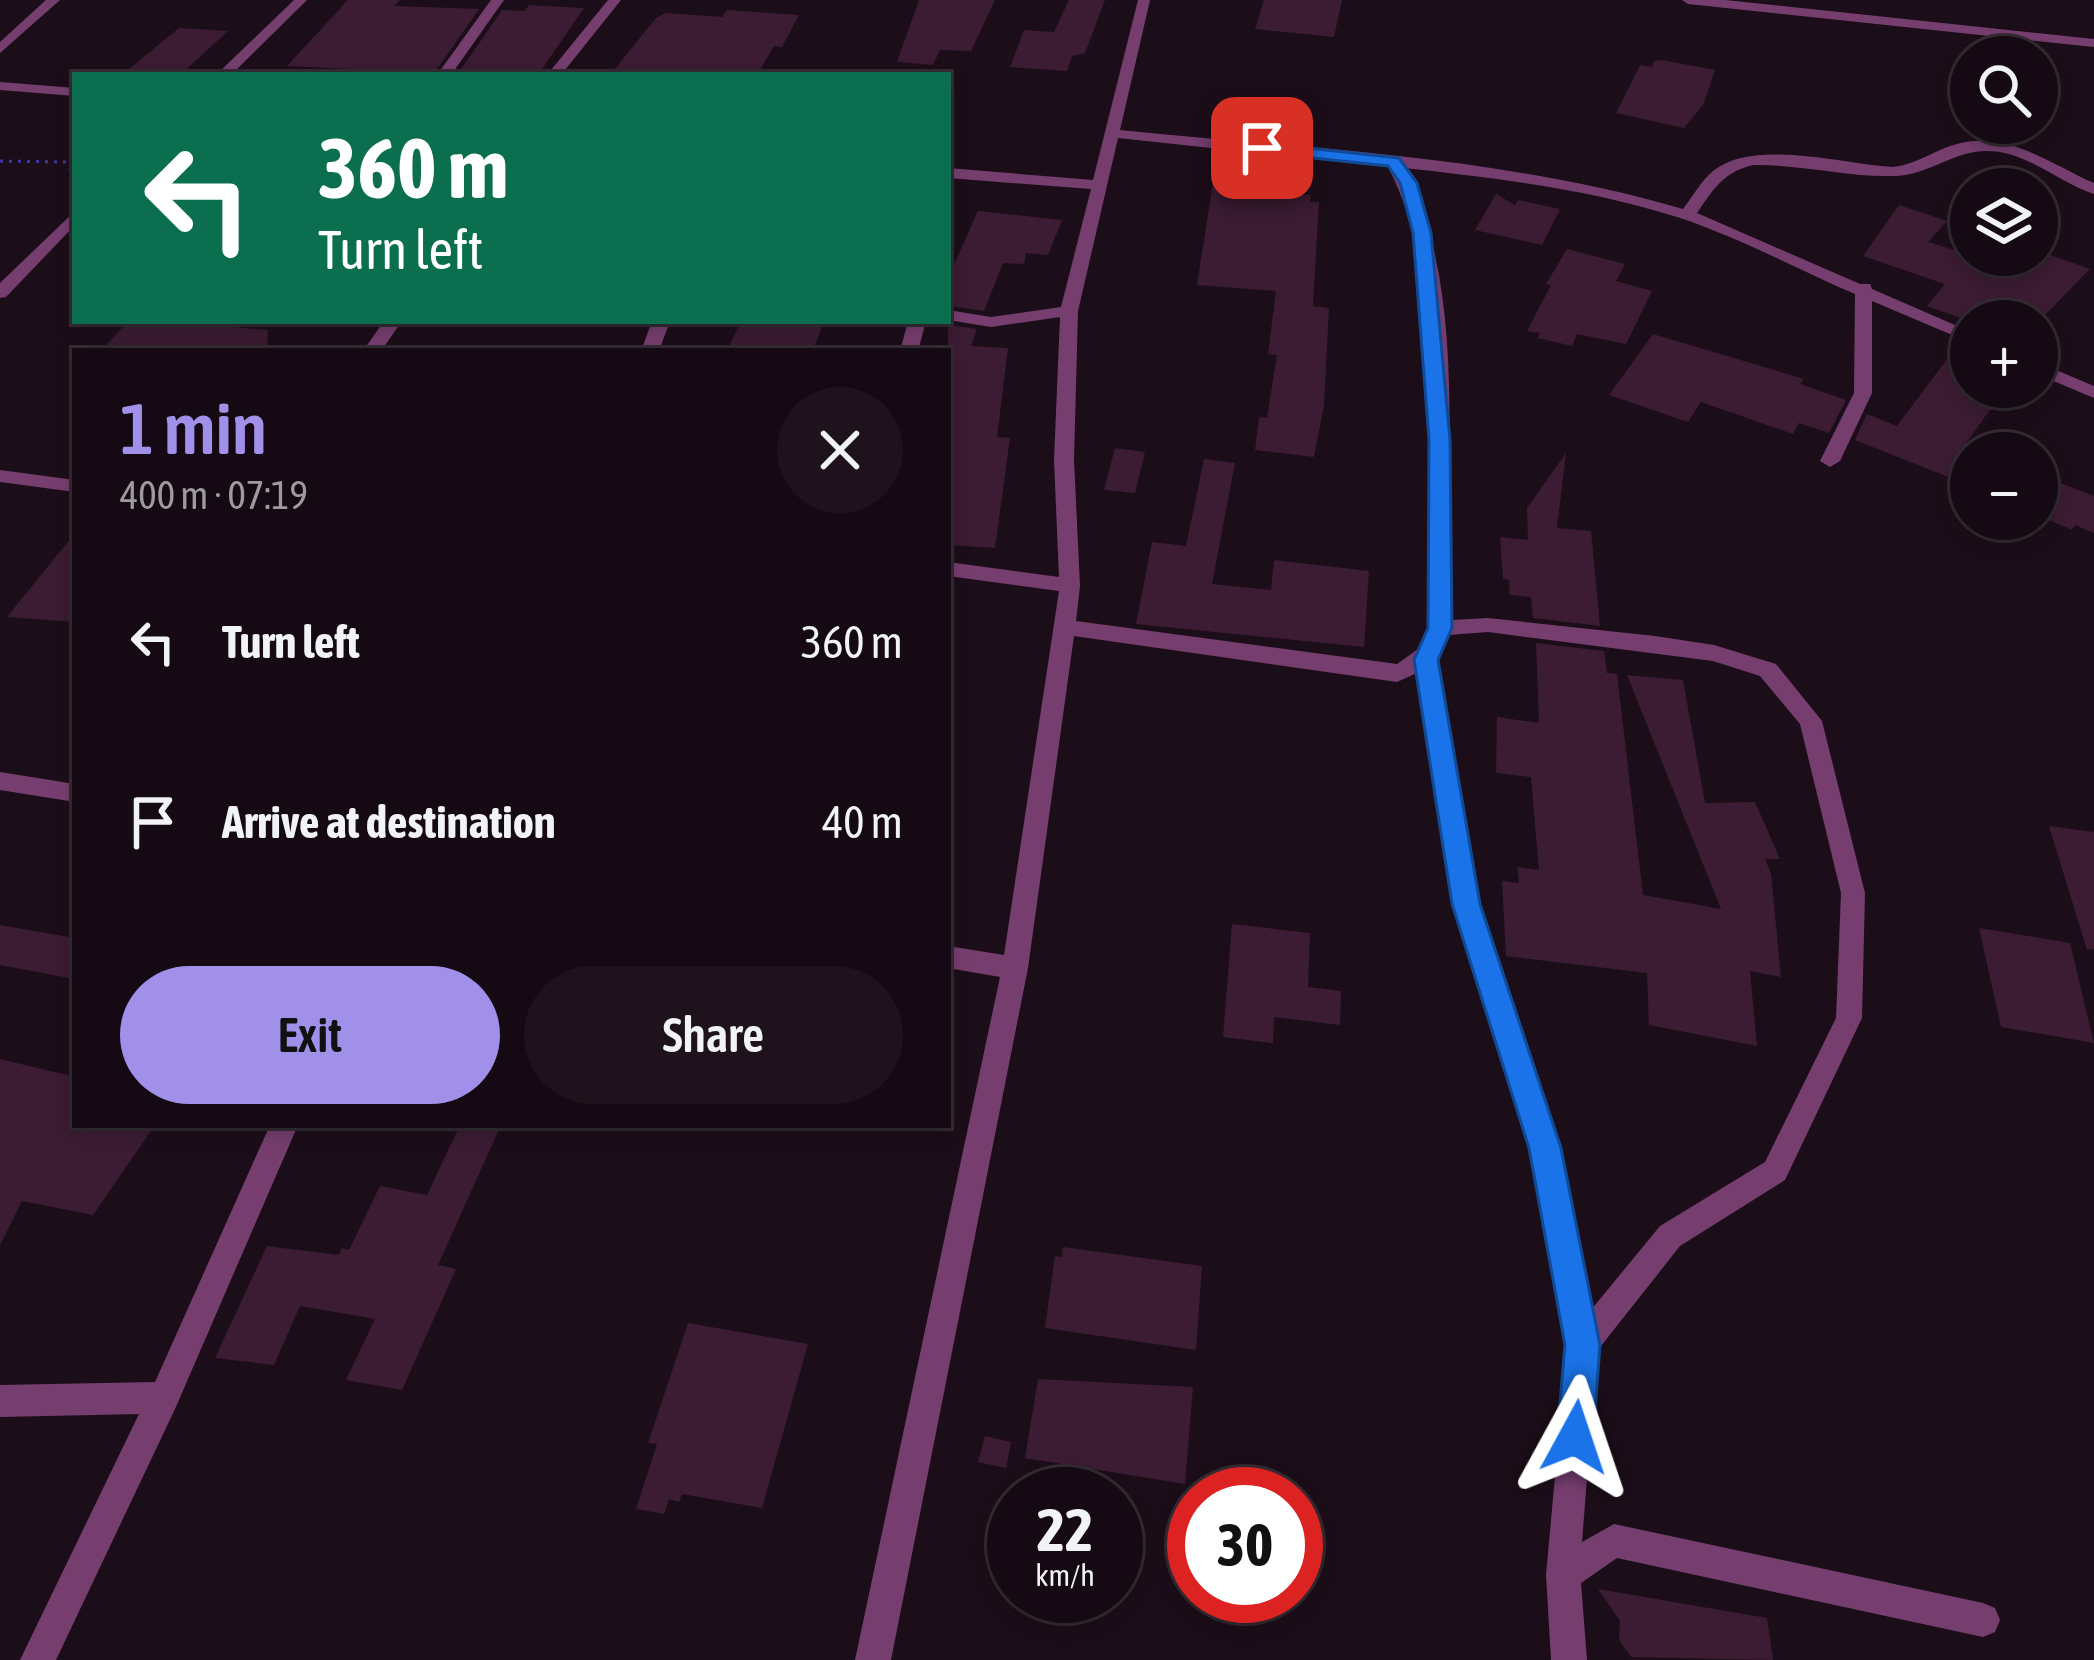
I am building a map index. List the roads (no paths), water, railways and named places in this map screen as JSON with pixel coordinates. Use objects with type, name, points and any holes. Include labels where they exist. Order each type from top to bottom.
[{"type":"street","points":[[0,49],[54,0]]},
{"type":"street","points":[[226,72],[301,0]]},
{"type":"street","points":[[446,72],[498,0]]},
{"type":"street","points":[[556,72],[615,0]]},
{"type":"street","points":[[873,1660],[1015,968],[1070,586],[1064,460],[1069,311],[1144,0]]},
{"type":"street","points":[[1688,0],[2094,43]]},
{"type":"street","points":[[17,16],[34,18]]},
{"type":"street","points":[[0,86],[72,92]]},
{"type":"street","points":[[1111,133],[1548,180],[1687,215],[1950,328]]},
{"type":"street","points":[[1687,215],[1714,175],[1732,168],[1766,160],[1818,162],[1874,173],[1916,169],[1958,146],[2004,148],[2094,189]]},
{"type":"street","points":[[1393,162],[1413,200],[1431,301],[1439,440],[1440,628],[1426,660],[1466,904],[1545,1148],[1582,1345],[1564,1575],[1569,1660]]},
{"type":"street","points":[[951,173],[1096,185]]},
{"type":"street","points":[[0,293],[72,219]]},
{"type":"street","points":[[1830,461],[1862,392],[1864,288]]},
{"type":"street","points":[[951,315],[991,322],[1069,311]]},
{"type":"street","points":[[2058,377],[2094,393]]},
{"type":"street","points":[[0,476],[72,486]]},
{"type":"street","points":[[951,568],[1070,586]]},
{"type":"street","points":[[1440,628],[1488,625],[1654,644],[1714,652],[1768,670],[1811,721],[1853,892],[1849,1018],[1775,1171],[1670,1236],[1582,1345]]},
{"type":"street","points":[[1062,627],[1397,674],[1426,660]]},
{"type":"street","points":[[0,781],[72,788]]},
{"type":"street","points":[[951,957],[1015,968]]},
{"type":"street","points":[[38,1660],[164,1398],[283,1128]]},
{"type":"street","points":[[0,1401],[164,1398]]},
{"type":"street","points":[[1564,1575],[1614,1541],[1983,1620]]}]
